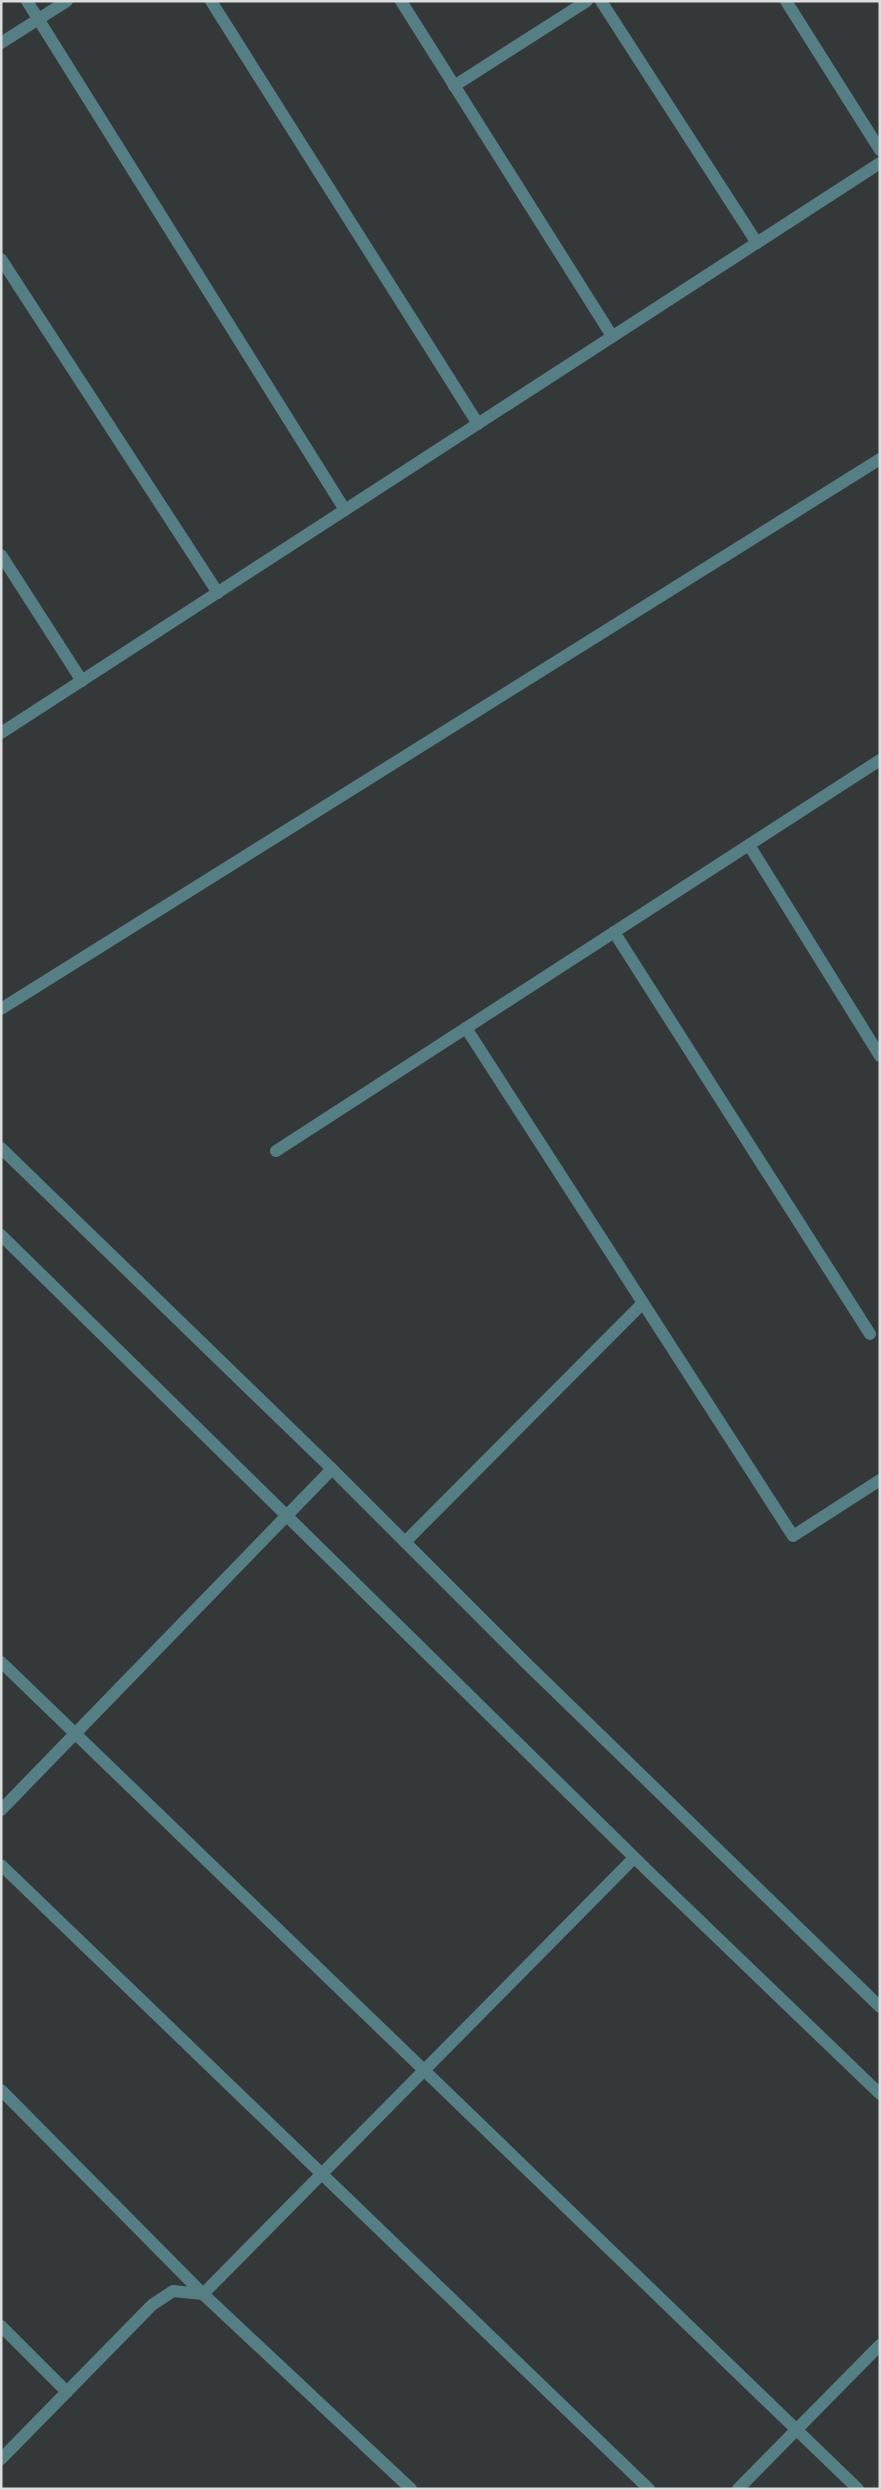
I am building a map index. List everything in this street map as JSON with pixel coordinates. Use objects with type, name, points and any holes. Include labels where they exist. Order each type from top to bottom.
[{"type":"street","points":[[27,1],[345,510]]},
{"type":"street","points":[[1,44],[67,1]]},
{"type":"street","points":[[210,1],[478,424]]},
{"type":"street","points":[[401,1],[612,336]]},
{"type":"street","points":[[454,86],[587,1]]},
{"type":"street","points":[[601,1],[757,243]]},
{"type":"street","points":[[786,1],[880,150]]},
{"type":"street","points":[[1,733],[880,163]]},
{"type":"street","points":[[1,259],[218,593]]},
{"type":"street","points":[[1,1008],[880,459]]},
{"type":"street","points":[[1,555],[82,681]]},
{"type":"street","points":[[276,1150],[880,760]]},
{"type":"street","points":[[749,845],[880,1056]]},
{"type":"street","points":[[614,932],[870,1334]]},
{"type":"street","points":[[466,1028],[793,1536],[880,1480]]},
{"type":"street","points":[[1,1148],[332,1469],[526,1662],[880,2007]]},
{"type":"street","points":[[1,1235],[634,1858],[880,2094]]},
{"type":"street","points":[[405,1542],[643,1303]]},
{"type":"street","points":[[1,1810],[332,1469]]},
{"type":"street","points":[[1,1662],[858,2489]]},
{"type":"street","points":[[203,2294],[634,1858]]},
{"type":"street","points":[[1,1865],[649,2489]]},
{"type":"street","points":[[1,2090],[203,2294],[410,2489]]},
{"type":"street","points":[[1,2459],[152,2305],[173,2291],[203,2294]]},
{"type":"street","points":[[1,2326],[67,2392]]},
{"type":"street","points":[[738,2489],[880,2345]]}]
